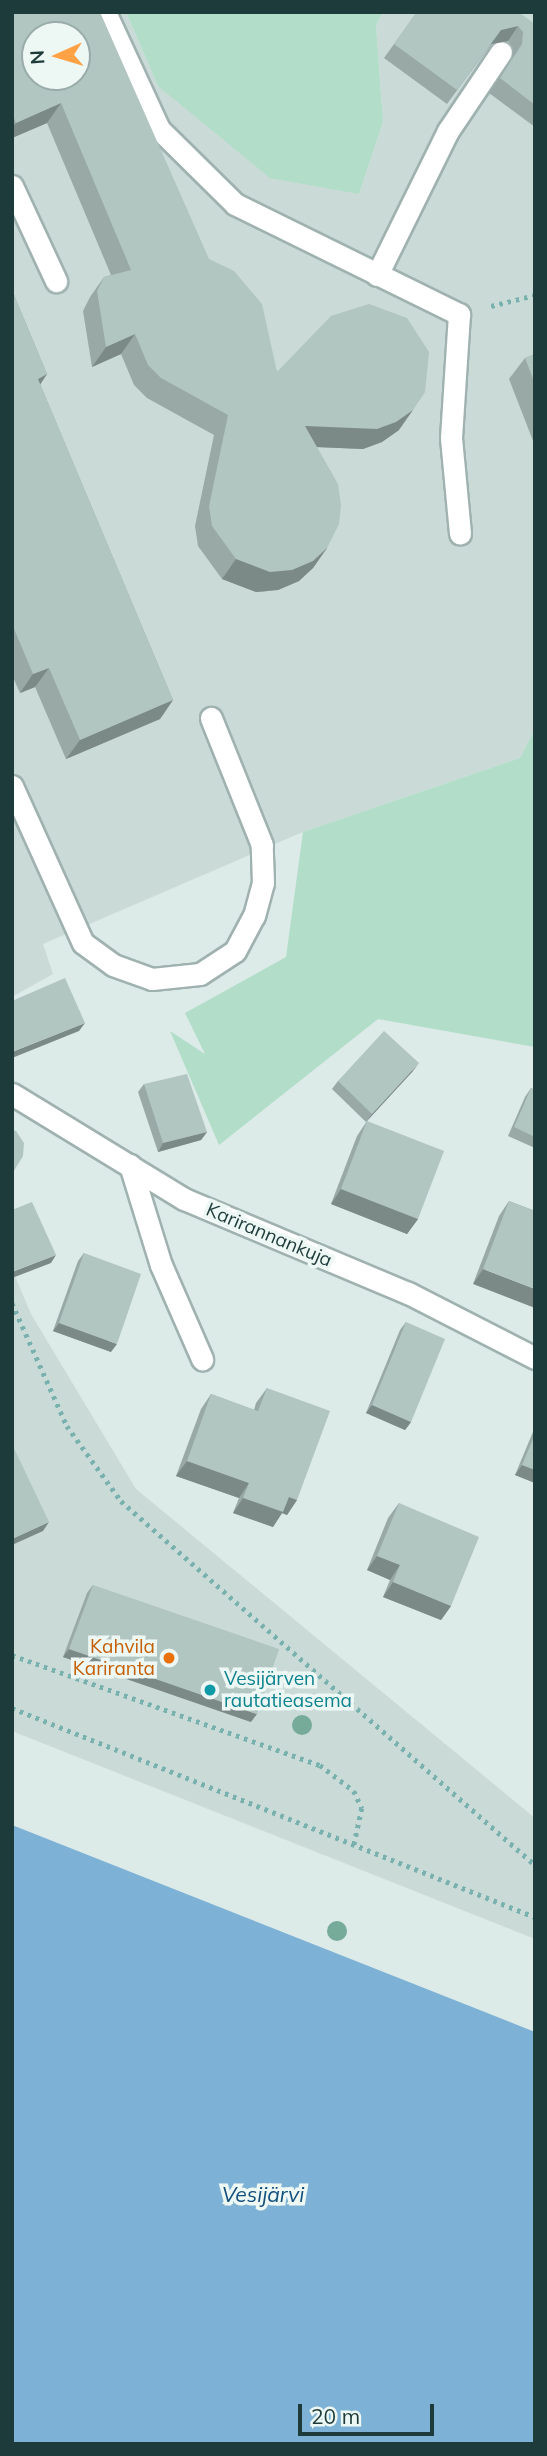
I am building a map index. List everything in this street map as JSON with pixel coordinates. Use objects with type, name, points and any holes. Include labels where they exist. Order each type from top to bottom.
[{"type":"street","points":[[105,12],[159,129],[235,204],[458,314],[451,439],[460,534]]},
{"type":"street","points":[[377,275],[448,131],[501,52]]},
{"type":"street","points":[[12,186],[57,281]]},
{"type":"street","points":[[12,786],[83,943],[113,965],[152,979],[200,974],[235,951],[254,916],[264,883],[262,845],[211,718]]},
{"type":"street","name":"Karirannankuja","points":[[12,1094],[184,1199],[408,1293],[535,1359]]},
{"type":"street","points":[[131,1166],[161,1265],[202,1359]]},
{"type":"path","points":[[458,314],[535,295]]},
{"type":"path","points":[[12,1303],[67,1426],[121,1501],[535,1865]]},
{"type":"path","points":[[12,1655],[320,1765],[354,1791],[362,1808],[354,1847]]},
{"type":"path","points":[[12,1707],[354,1847],[535,1916]]},
{"type":"shaded area","points":[[12,12],[126,12],[158,86],[359,194],[383,122],[376,25],[383,12],[535,12],[535,729],[520,758],[303,832],[43,944],[53,974],[12,997]]},
{"type":"shaded area","points":[[12,1269],[31,1314],[136,1489],[535,1818],[535,1939],[12,1731]]},
{"type":"green space","points":[[126,12],[383,12],[376,25],[383,122],[359,194],[270,178],[158,86]]},
{"type":"green space","points":[[535,729],[535,1047],[378,1019],[219,1145],[170,1031],[205,1054],[185,1013],[286,957],[303,832],[520,758]]},
{"type":"water","name":"Vesijärvi","points":[[12,1825],[535,2032],[535,2444],[12,2444]]},
{"type":"building","points":[[12,12],[100,12],[209,259],[234,271],[262,304],[277,372],[331,316],[369,304],[407,318],[429,352],[425,392],[413,410],[396,422],[377,429],[305,426],[338,484],[341,505],[339,524],[327,548],[313,561],[292,570],[270,572],[236,559],[212,526],[209,506],[228,415],[161,378],[148,365],[135,334],[106,347],[97,291],[104,277],[131,270],[61,103],[16,123],[12,114]]},
{"type":"building","points":[[417,12],[518,12],[535,24],[535,105],[500,78],[522,44],[523,32],[518,26],[501,30],[457,90],[394,44]]},
{"type":"building","points":[[12,290],[47,374],[38,379],[173,700],[80,740],[49,668],[33,674],[12,624]]},
{"type":"building","points":[[535,354],[535,384],[525,358]]},
{"type":"building","points":[[65,978],[85,1023],[12,1052],[12,1001]]},
{"type":"building","points":[[384,1031],[419,1063],[372,1114],[338,1081]]},
{"type":"building","points":[[187,1074],[207,1132],[163,1143],[144,1084]]},
{"type":"building","points":[[531,1088],[535,1090],[535,1137],[514,1127]]},
{"type":"building","points":[[367,1121],[444,1151],[418,1219],[341,1189]]},
{"type":"building","points":[[12,1130],[16,1131],[24,1143],[23,1156],[12,1174]]},
{"type":"building","points":[[509,1201],[535,1211],[535,1289],[483,1269]]},
{"type":"building","points":[[32,1202],[56,1255],[12,1272],[12,1210]]},
{"type":"building","points":[[84,1253],[141,1274],[117,1344],[59,1323]]},
{"type":"building","points":[[406,1322],[445,1339],[411,1422],[372,1405]]},
{"type":"building","points":[[267,1388],[330,1411],[297,1500],[289,1497],[283,1512],[243,1498],[249,1483],[187,1461],[211,1394],[258,1411]]},
{"type":"building","points":[[535,1434],[535,1470],[522,1465]]},
{"type":"building","points":[[12,1444],[49,1522],[12,1539]]},
{"type":"building","points":[[399,1503],[479,1537],[451,1606],[393,1582],[400,1565],[377,1556]]},
{"type":"building","name":"Vesijärven rautatieasema","points":[[93,1585],[279,1649],[257,1714],[69,1649]]},
{"type":"place","name":"Kahvila Kariranta","points":[[169,1658]]},
{"type":"place","name":"Vesijärven rautatieasema","points":[[210,1690]]}]
